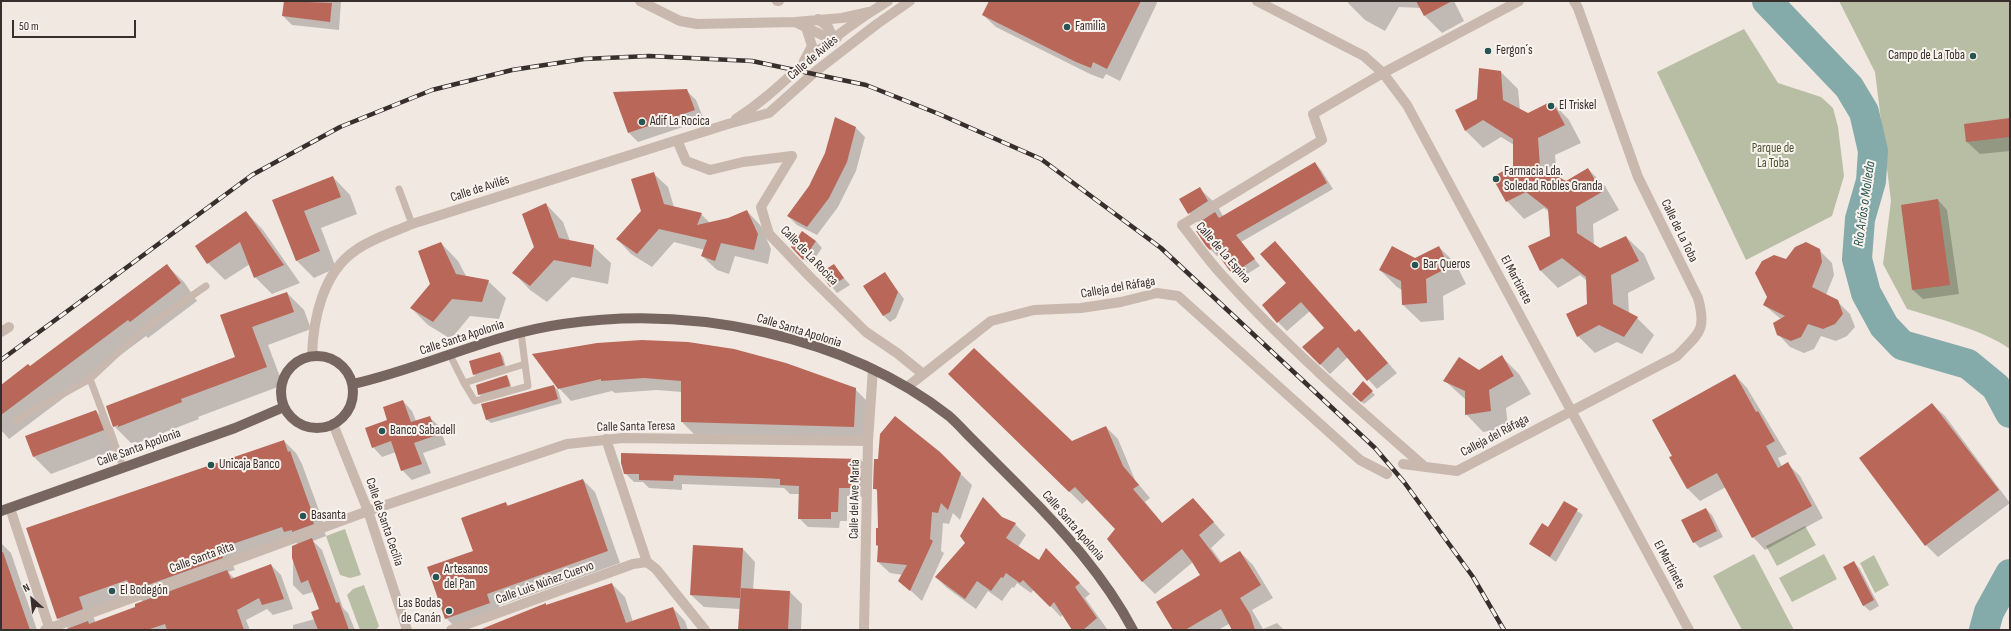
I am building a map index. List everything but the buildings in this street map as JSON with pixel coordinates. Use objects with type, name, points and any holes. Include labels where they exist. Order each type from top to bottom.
[{"type":"main road","name":"Calle Santa Apolonia","points":[[353,384],[390,376],[521,332],[562,324],[605,319],[688,320],[761,331],[828,351],[873,369],[907,387],[950,417],[1038,505],[1086,560],[1124,612],[1133,630]]},
{"type":"main road","points":[[312,356],[330,357],[340,363],[348,372],[353,384],[354,393],[352,403],[347,412],[333,424],[320,428],[309,427],[298,423],[284,407],[281,394],[282,382],[287,371],[295,363],[312,356]]},
{"type":"main road","name":"Calle Santa Apolonia","points":[[6,510],[235,428],[284,407]]},
{"type":"street","points":[[640,1],[680,21],[697,24],[795,22],[842,18],[869,12]]},
{"type":"street","name":"Calle de Avilés","points":[[728,124],[760,103],[803,64],[869,12],[888,1]]},
{"type":"street","name":"Calle de Avilés","points":[[312,356],[317,311],[322,295],[342,264],[356,250],[384,235],[412,224],[728,124],[769,113],[816,71],[877,24],[910,1]]},
{"type":"street","name":"El Martinete","points":[[1257,1],[1364,56],[1383,73],[1407,105],[1689,630]]},
{"type":"street","points":[[1383,73],[1519,1]]},
{"type":"street","name":"Calle de La Toba","points":[[1572,410],[1677,356],[1699,333],[1703,316],[1698,298],[1638,177],[1578,8],[1574,1]]},
{"type":"street","points":[[818,19],[828,27],[834,39]]},
{"type":"street","points":[[795,22],[824,36],[834,39],[877,24]]},
{"type":"street","points":[[803,64],[812,46],[806,27]]},
{"type":"street","points":[[816,71],[834,39]]},
{"type":"street","name":"Calle de La Espina","points":[[1383,73],[1314,114],[1322,140],[1182,225],[1221,275],[1281,335],[1358,409],[1426,467]]},
{"type":"street","name":"Calle de La Rocica","points":[[677,140],[686,161],[710,170],[743,162],[792,156],[761,207],[769,234],[866,332],[897,353],[923,374]]},
{"type":"street","name":"Calleja del Ráfaga","points":[[907,387],[991,321],[1034,310],[1080,308],[1121,302],[1157,293],[1178,296],[1360,460],[1387,474]]},
{"type":"street","name":"Calle del Ave María","points":[[864,630],[868,441],[873,369]]},
{"type":"street","name":"Calleja del Ráfaga","points":[[1403,464],[1457,471],[1572,410]]},
{"type":"street","name":"Calle de Santa Cecilia","points":[[333,424],[368,511],[407,630]]},
{"type":"street","points":[[606,439],[647,562],[656,569],[705,630]]},
{"type":"street","name":"Calle Santa Teresa","points":[[368,511],[567,444],[606,439],[868,441]]},
{"type":"street","points":[[6,510],[48,629]]},
{"type":"street","name":"Calle Santa Rita","points":[[48,629],[368,511]]},
{"type":"street","name":"Calle Luis Núñez Cuervo","points":[[451,630],[633,564],[647,562]]},
{"type":"lane","points":[[399,190],[412,224]]},
{"type":"lane","points":[[16,420],[90,379],[142,331],[206,286]]},
{"type":"lane","points":[[450,356],[475,401],[528,386],[521,332]]},
{"type":"lane","points":[[464,383],[525,364]]},
{"type":"lane","points":[[90,379],[123,468]]},
{"type":"green space","points":[[1839,1],[2010,1],[2010,349],[1988,336],[1907,309],[1883,264],[1891,201],[1875,72]]},
{"type":"green space","name":"Parque de La Toba","points":[[1744,29],[1778,83],[1821,97],[1833,108],[1838,127],[1844,176],[1832,216],[1746,260],[1657,72]]},
{"type":"green space","points":[[1805,526],[1816,545],[1777,566],[1766,546]]},
{"type":"green space","points":[[345,529],[361,575],[350,578],[340,575],[326,536]]},
{"type":"green space","points":[[1754,554],[1794,630],[1742,630],[1713,576]]},
{"type":"green space","points":[[1824,554],[1837,579],[1792,602],[1779,578]]},
{"type":"green space","points":[[1874,555],[1889,585],[1875,593],[1860,563]]},
{"type":"green space","points":[[364,585],[379,626],[376,630],[360,630],[347,595],[353,589]]},
{"type":"waterway","name":"Río Arlós o Molleda","points":[[1767,1],[1849,87],[1864,112],[1873,151],[1871,181],[1860,219],[1857,259],[1866,293],[1884,326],[1902,345],[1968,364],[1996,387],[2010,413]]},
{"type":"waterway","name":"Río Arlós o Molleda","points":[[1984,630],[1989,612],[2010,574]]},
{"type":"railway","points":[[1,360],[252,175],[340,127],[432,90],[512,70],[584,59],[649,56],[752,61],[866,85],[939,114],[1041,159],[1161,248],[1375,448],[1404,482],[1473,577],[1504,630]]},
{"type":"place","name":"Familia","points":[[1067,27]]},
{"type":"place","name":"Fergon´s","points":[[1488,51]]},
{"type":"place","name":"Campo de La Toba","points":[[1973,56]]},
{"type":"place","name":"El Triskel","points":[[1551,106]]},
{"type":"place","name":"Adif La Rocica","points":[[642,122]]},
{"type":"place","name":"Farmacia Lda. Soledad Robles Granda","points":[[1496,179]]},
{"type":"place","name":"Bar Queros","points":[[1415,265]]},
{"type":"place","name":"Banco Sabadell","points":[[382,431]]},
{"type":"place","name":"Unicaja Banco","points":[[211,465]]},
{"type":"place","name":"Basanta","points":[[303,516]]},
{"type":"place","name":"Artesanos del Pan","points":[[436,577]]},
{"type":"place","name":"El Bodegón","points":[[112,591]]},
{"type":"place","name":"Las Bodas de Canán","points":[[449,611]]}]
